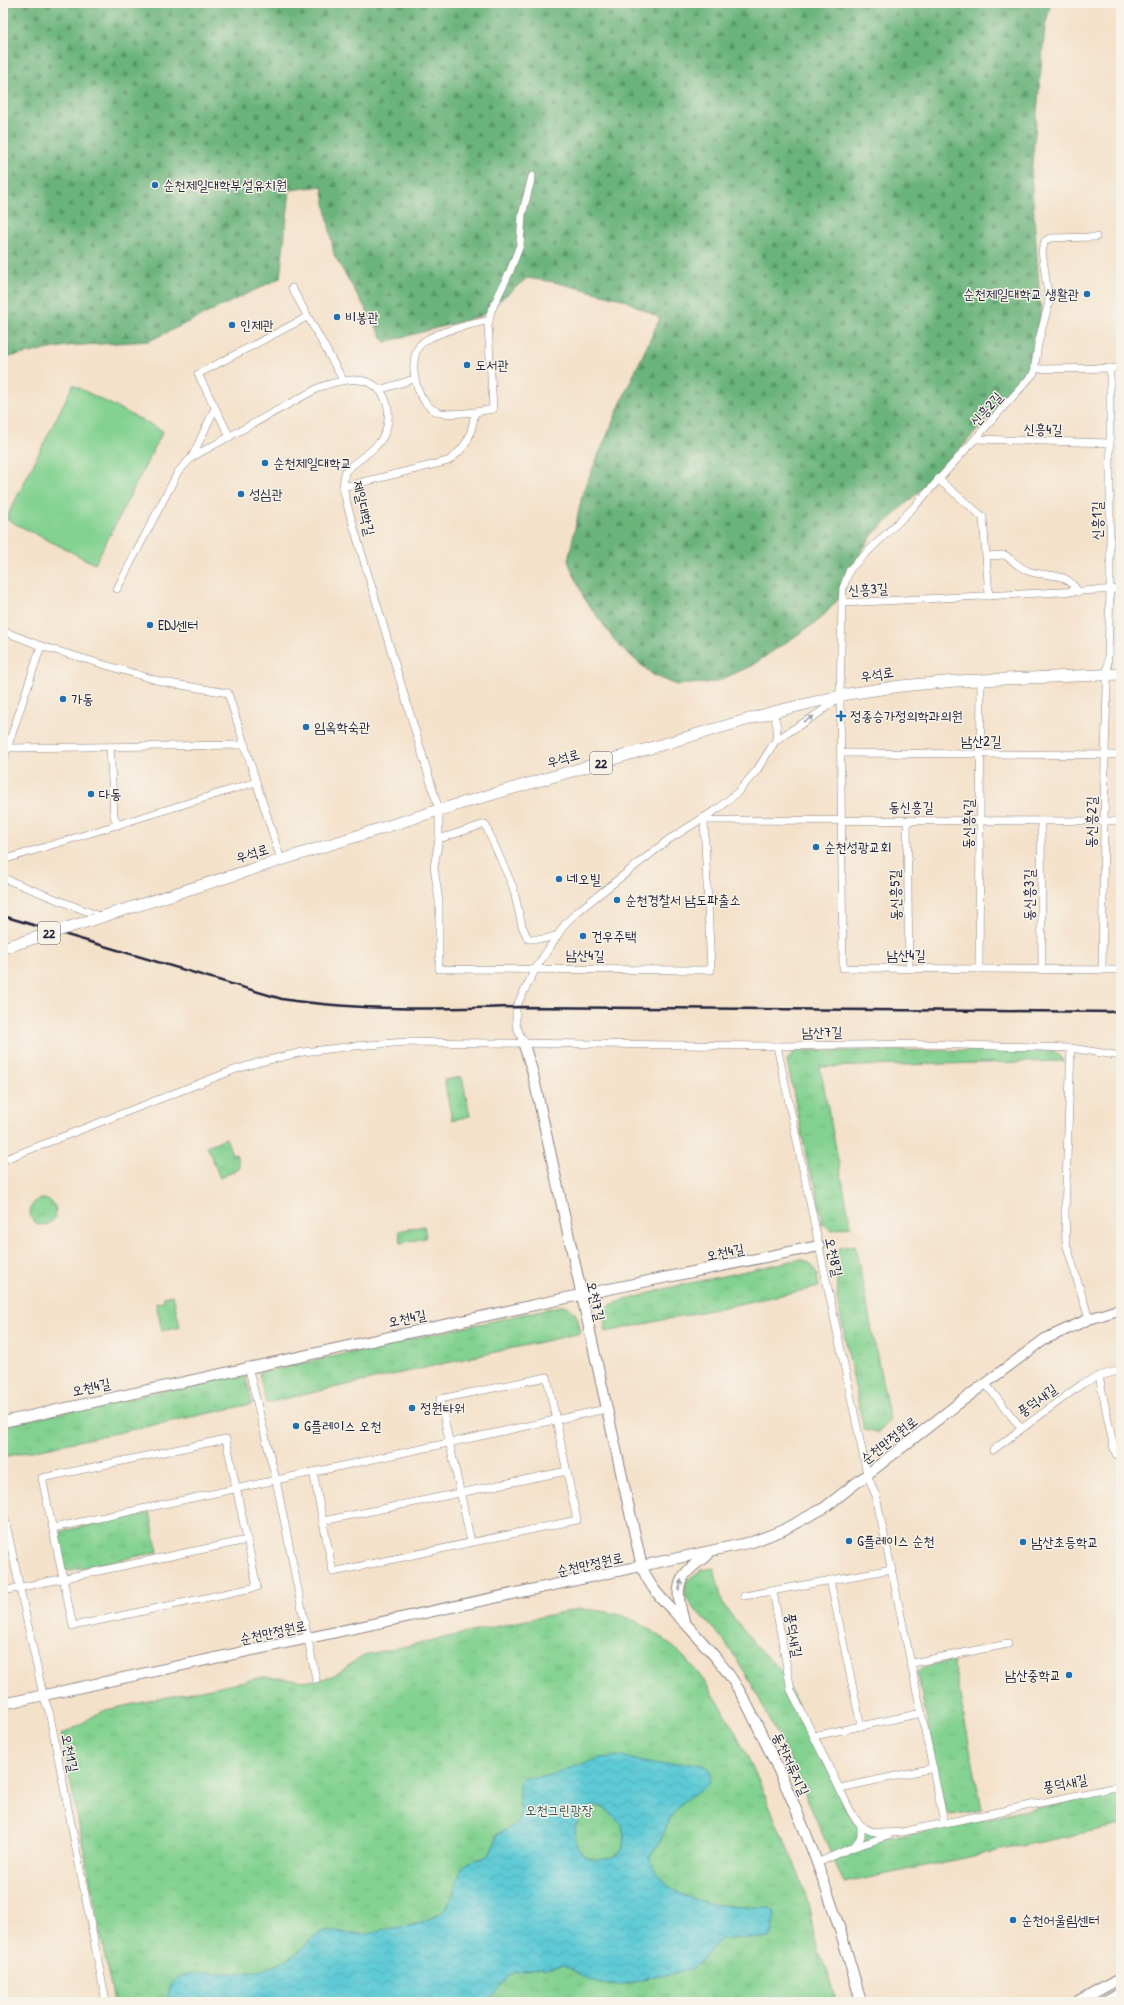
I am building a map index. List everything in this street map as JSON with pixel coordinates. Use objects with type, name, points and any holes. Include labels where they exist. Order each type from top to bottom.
[{"type":"main road","name":"우석로","points":[[98,918],[439,810],[773,712],[840,696],[901,686],[981,680],[1121,674]]},
{"type":"main road","name":"22","points":[[3,948],[98,918]]},
{"type":"main road","name":"오천7길","points":[[523,1042],[532,1070],[580,1295],[642,1567]]},
{"type":"main road","name":"오천4길","points":[[3,1422],[248,1366],[580,1295],[819,1246]]},
{"type":"main road","name":"순천만정원로","points":[[3,1704],[752,1542],[788,1528],[824,1508],[985,1383],[1045,1339],[1090,1319],[1121,1309]]},
{"type":"main road","points":[[685,1623],[679,1604],[679,1592],[683,1576],[692,1565],[714,1551]]},
{"type":"main road","name":"동천저류지길","points":[[642,1567],[650,1585],[657,1595],[685,1623],[716,1658],[740,1692],[786,1784],[818,1863],[847,1950],[861,2002]]},
{"type":"main road","points":[[1078,2002],[1121,1978]]},
{"type":"main road","points":[[1105,2002],[1121,1994]]},
{"type":"street","points":[[489,320],[429,338],[420,345],[415,354],[414,379],[425,400],[433,409],[440,413],[451,414],[493,409],[489,320],[491,311],[510,271],[520,245],[522,215],[532,176]]},
{"type":"street","points":[[1096,236],[1050,238],[1045,241],[1042,251],[1049,302],[1038,344],[1036,369],[1121,368]]},
{"type":"street","points":[[292,288],[343,380]]},
{"type":"street","points":[[230,438],[198,374],[307,317]]},
{"type":"street","name":"신흥1길","points":[[1108,675],[1110,590],[1110,368]]},
{"type":"street","name":"신흥2길","points":[[842,603],[845,582],[850,569],[916,505],[938,479],[976,439],[1036,369]]},
{"type":"street","points":[[117,589],[178,472],[192,458],[320,387],[343,380],[365,381],[374,384],[379,390],[414,379]]},
{"type":"street","name":"제일대학길","points":[[379,390],[386,401],[388,412],[388,424],[384,435],[373,449],[344,472],[343,487],[365,567],[439,810],[439,839]]},
{"type":"street","points":[[192,458],[215,408]]},
{"type":"street","points":[[343,487],[448,461],[457,455],[471,435],[474,412]]},
{"type":"street","name":"신흥4길","points":[[976,439],[1110,443]]},
{"type":"street","points":[[938,479],[983,517],[989,596]]},
{"type":"street","points":[[987,556],[1005,555],[1019,567],[1030,572],[1068,580],[1073,584],[1078,592]]},
{"type":"street","name":"신흥3길","points":[[840,696],[842,603],[1121,589]]},
{"type":"street","points":[[3,631],[41,646],[163,682],[228,693],[281,860]]},
{"type":"street","points":[[3,761],[41,646]]},
{"type":"street","name":"동신흥2길","points":[[1102,970],[1105,755],[1108,675]]},
{"type":"street","name":"동신흥4길","points":[[979,968],[981,680]]},
{"type":"street","points":[[523,1042],[516,1025],[516,1007],[536,968],[565,924],[668,840],[720,808],[738,792],[757,770],[776,740],[819,713],[840,696]]},
{"type":"street","name":"남산4길","points":[[840,696],[843,968],[1121,970]]},
{"type":"street","points":[[773,712],[777,726],[776,740]]},
{"type":"street","points":[[7,748],[245,745]]},
{"type":"street","points":[[110,747],[114,816],[118,825]]},
{"type":"street","name":"남산2길","points":[[841,753],[1121,755]]},
{"type":"street","points":[[3,860],[256,782]]},
{"type":"street","name":"남산4길","points":[[439,839],[434,867],[439,900],[439,969],[536,968],[711,970],[704,819]]},
{"type":"street","name":"동신흥길","points":[[704,819],[1121,821]]},
{"type":"street","name":"동신흥5길","points":[[907,821],[909,968]]},
{"type":"street","name":"동신흥3길","points":[[1041,821],[1042,969]]},
{"type":"street","points":[[439,839],[485,824],[513,887],[522,926],[528,939],[544,939],[558,935]]},
{"type":"street","points":[[3,878],[98,918]]},
{"type":"street","name":"남산7길","points":[[3,1160],[234,1070],[283,1056],[355,1046],[407,1042],[523,1042],[777,1046],[925,1044],[1071,1048],[1121,1056]]},
{"type":"street","name":"오천8길","points":[[777,1046],[867,1474]]},
{"type":"street","points":[[1071,1048],[1065,1214],[1066,1243],[1090,1319]]},
{"type":"street","points":[[248,1366],[276,1480],[316,1679]]},
{"type":"street","name":"풍덕새길","points":[[993,1450],[1082,1384],[1099,1376],[1121,1370]]},
{"type":"street","points":[[1099,1376],[1114,1449],[1116,1454],[1121,1457]]},
{"type":"street","points":[[313,1472],[333,1572],[577,1520],[547,1377],[440,1399],[471,1542]]},
{"type":"street","points":[[985,1383],[1021,1428]]},
{"type":"street","points":[[52,1528],[606,1409]]},
{"type":"street","points":[[226,1439],[236,1488],[257,1587],[73,1626],[42,1478],[226,1439]]},
{"type":"street","points":[[323,1521],[567,1471]]},
{"type":"street","points":[[867,1474],[876,1496],[944,1822]]},
{"type":"street","name":"오천1길","points":[[3,1510],[43,1696],[49,1710],[106,2002]]},
{"type":"street","points":[[3,1591],[247,1540]]},
{"type":"street","points":[[744,1596],[892,1569]]},
{"type":"street","points":[[830,1580],[861,1726]]},
{"type":"street","name":"풍덕새길","points":[[773,1591],[791,1690],[851,1812],[861,1826],[879,1833],[902,1832],[1121,1786]]},
{"type":"street","points":[[912,1664],[1008,1644]]},
{"type":"street","points":[[814,1736],[922,1712]]},
{"type":"street","points":[[840,1788],[933,1768]]},
{"type":"street","points":[[854,1846],[861,1837],[861,1826]]},
{"type":"street","points":[[818,1863],[854,1846],[902,1832]]},
{"type":"green space","points":[[3,3],[1051,3],[1045,27],[1031,175],[1041,312],[1031,370],[935,477],[873,534],[850,569],[842,596],[818,621],[751,666],[716,682],[677,685],[653,675],[618,645],[584,598],[568,561],[583,491],[627,389],[660,318],[622,299],[554,282],[527,278],[481,316],[385,342],[334,255],[322,186],[290,190],[280,278],[149,341],[66,346],[3,358]]},
{"type":"green space","points":[[73,385],[163,431],[95,564],[6,519]]},
{"type":"green space","points":[[1053,1050],[1064,1061],[820,1067],[851,1226],[832,1230],[823,1224],[815,1183],[809,1169],[787,1061],[794,1051]]},
{"type":"green space","points":[[462,1077],[470,1116],[452,1120],[444,1080]]},
{"type":"green space","points":[[226,1138],[232,1154],[236,1154],[239,1163],[238,1169],[220,1178],[207,1146]]},
{"type":"green space","points":[[43,1199],[52,1203],[56,1212],[52,1221],[43,1225],[34,1221],[30,1212],[34,1203]]},
{"type":"green space","points":[[424,1226],[426,1238],[401,1243],[399,1231]]},
{"type":"green space","points":[[855,1245],[890,1421],[878,1433],[864,1430],[837,1299],[838,1286],[832,1257],[839,1248]]},
{"type":"green space","points":[[801,1259],[812,1266],[816,1273],[819,1287],[606,1332],[604,1313],[612,1304],[668,1288]]},
{"type":"green space","points":[[173,1295],[180,1327],[162,1331],[156,1303],[164,1302],[163,1297]]},
{"type":"green space","points":[[564,1305],[569,1307],[577,1316],[581,1333],[266,1403],[259,1373]]},
{"type":"green space","points":[[245,1373],[252,1404],[3,1457],[3,1428],[6,1425]]},
{"type":"green space","points":[[150,1513],[158,1552],[65,1571],[58,1538],[62,1531]]},
{"type":"green space","points":[[714,1568],[723,1605],[760,1650],[782,1672],[850,1817],[861,1826],[882,1834],[904,1836],[1121,1790],[1121,1825],[844,1883],[790,1760],[747,1675],[723,1639],[690,1604],[685,1595],[686,1583],[689,1579],[701,1570]]},
{"type":"green space","name":"오천그린광장","points":[[578,1609],[616,1614],[637,1622],[663,1638],[686,1659],[706,1683],[739,1738],[798,1873],[808,1903],[814,1936],[831,1985],[835,2002],[114,2002],[61,1734],[73,1729],[106,1710],[263,1677],[309,1681],[318,1680],[336,1674],[364,1655]]},
{"type":"green space","points":[[953,1660],[982,1810],[950,1815],[945,1812],[917,1672],[923,1667]]},
{"type":"water","points":[[622,1756],[655,1764],[692,1763],[708,1768],[711,1775],[709,1784],[682,1802],[674,1812],[650,1857],[657,1873],[668,1885],[682,1894],[715,1904],[768,1907],[775,1912],[773,1932],[770,1938],[720,1939],[701,1961],[688,1970],[621,1984],[596,1982],[587,1979],[565,1965],[516,1972],[508,1977],[488,2002],[167,2002],[169,1991],[173,1983],[184,1975],[192,1973],[244,1973],[259,1971],[273,1966],[294,1955],[316,1935],[324,1931],[364,1934],[419,1924],[435,1917],[450,1902],[458,1877],[465,1864],[487,1856],[495,1843],[497,1834],[517,1823],[520,1813],[519,1789],[524,1777],[550,1775],[600,1758]],"holes":[[[594,1806],[607,1810],[618,1820],[624,1834],[624,1841],[623,1848],[618,1854],[613,1857],[598,1860],[588,1857],[581,1851],[576,1842],[575,1832],[578,1822],[584,1813]]]},
{"type":"railway","points":[[3,916],[282,999],[340,1006],[428,1009],[516,1007],[1121,1012]]},
{"type":"place","name":"순천제일대학부설유치원","points":[[155,185]]},
{"type":"place","name":"순천제일대학교 생활관","points":[[1087,294]]},
{"type":"place","name":"비봉관","points":[[337,317]]},
{"type":"place","name":"인제관","points":[[232,325]]},
{"type":"place","name":"도서관","points":[[467,365]]},
{"type":"place","name":"순천제일대학교","points":[[265,463]]},
{"type":"place","name":"성심관","points":[[241,494]]},
{"type":"place","name":"EDJ센터","points":[[150,625]]},
{"type":"place","name":"가동","points":[[63,699]]},
{"type":"place","name":"정종승가정의학과의원","points":[[841,716]]},
{"type":"place","name":"임옥학숙관","points":[[306,727]]},
{"type":"place","name":"다동","points":[[91,794]]},
{"type":"place","name":"순천성광교회","points":[[816,847]]},
{"type":"place","name":"네오빌","points":[[559,879]]},
{"type":"place","name":"순천경찰서 남도파출소","points":[[617,900]]},
{"type":"place","name":"건우주택","points":[[583,936]]},
{"type":"place","name":"정원타워","points":[[412,1408]]},
{"type":"place","name":"G플레이스 오천","points":[[296,1426]]},
{"type":"place","name":"G플레이스 순천","points":[[849,1541]]},
{"type":"place","name":"남산초등학교","points":[[1023,1542]]},
{"type":"place","name":"남산중학교","points":[[1069,1675]]},
{"type":"place","name":"순천어울림센터","points":[[1013,1920]]}]
